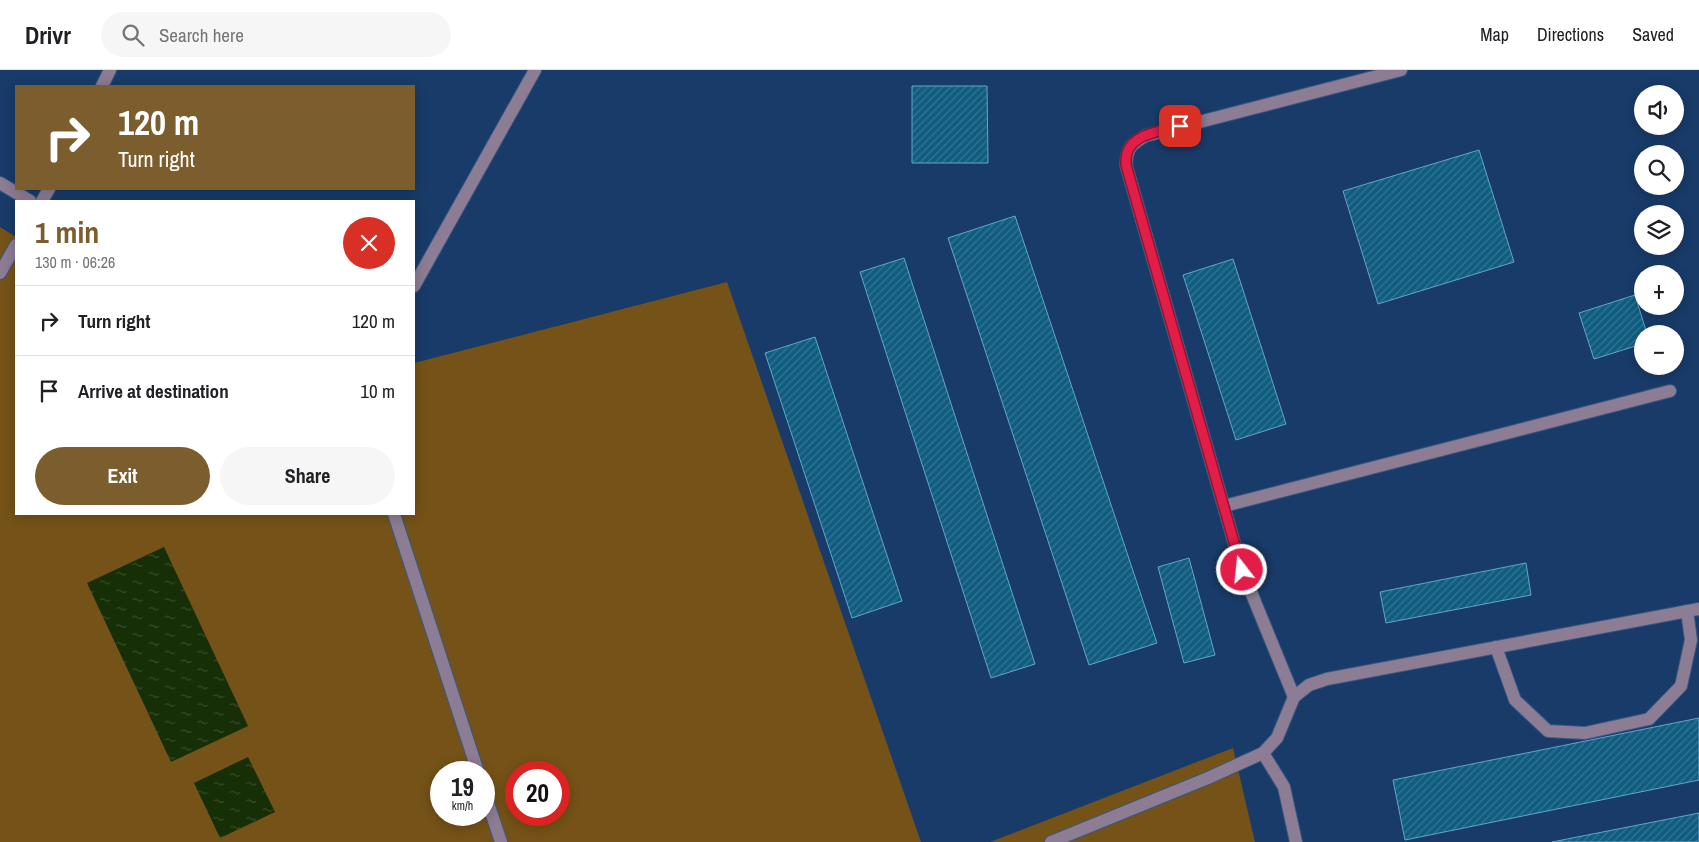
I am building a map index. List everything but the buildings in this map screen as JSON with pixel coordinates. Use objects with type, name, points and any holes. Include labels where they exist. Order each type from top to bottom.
[{"type":"lane","points":[[102,85],[110,70]]},
{"type":"lane","points":[[415,284],[535,70]]},
{"type":"lane","points":[[1294,697],[1242,570],[1126,165],[1127,153],[1132,144],[1145,136],[1401,70]]},
{"type":"lane","points":[[0,183],[28,200]]},
{"type":"lane","points":[[0,273],[15,247]]},
{"type":"lane","points":[[1224,506],[1670,391]]},
{"type":"lane","points":[[394,515],[474,761]]},
{"type":"lane","points":[[1051,842],[1208,778],[1263,753],[1277,738],[1294,697],[1308,685],[1327,679],[1496,647],[1693,610],[1691,640],[1681,686],[1649,719],[1585,733],[1548,731],[1515,700],[1496,647]]},
{"type":"lane","points":[[1263,753],[1284,787],[1296,842]]},
{"type":"lane","points":[[495,824],[501,842]]},
{"type":"shaded area","points":[[0,227],[15,236],[15,515],[415,515],[415,363],[727,282],[921,842],[0,842]]},
{"type":"shaded area","points":[[1233,748],[1255,842],[990,842]]},
{"type":"water","points":[[164,547],[248,726],[171,762],[87,583]]},
{"type":"water","points":[[248,757],[275,812],[220,838],[194,783]]},
{"type":"route","points":[[1180,126],[1145,136],[1132,144],[1127,153],[1126,165],[1242,570]]}]
